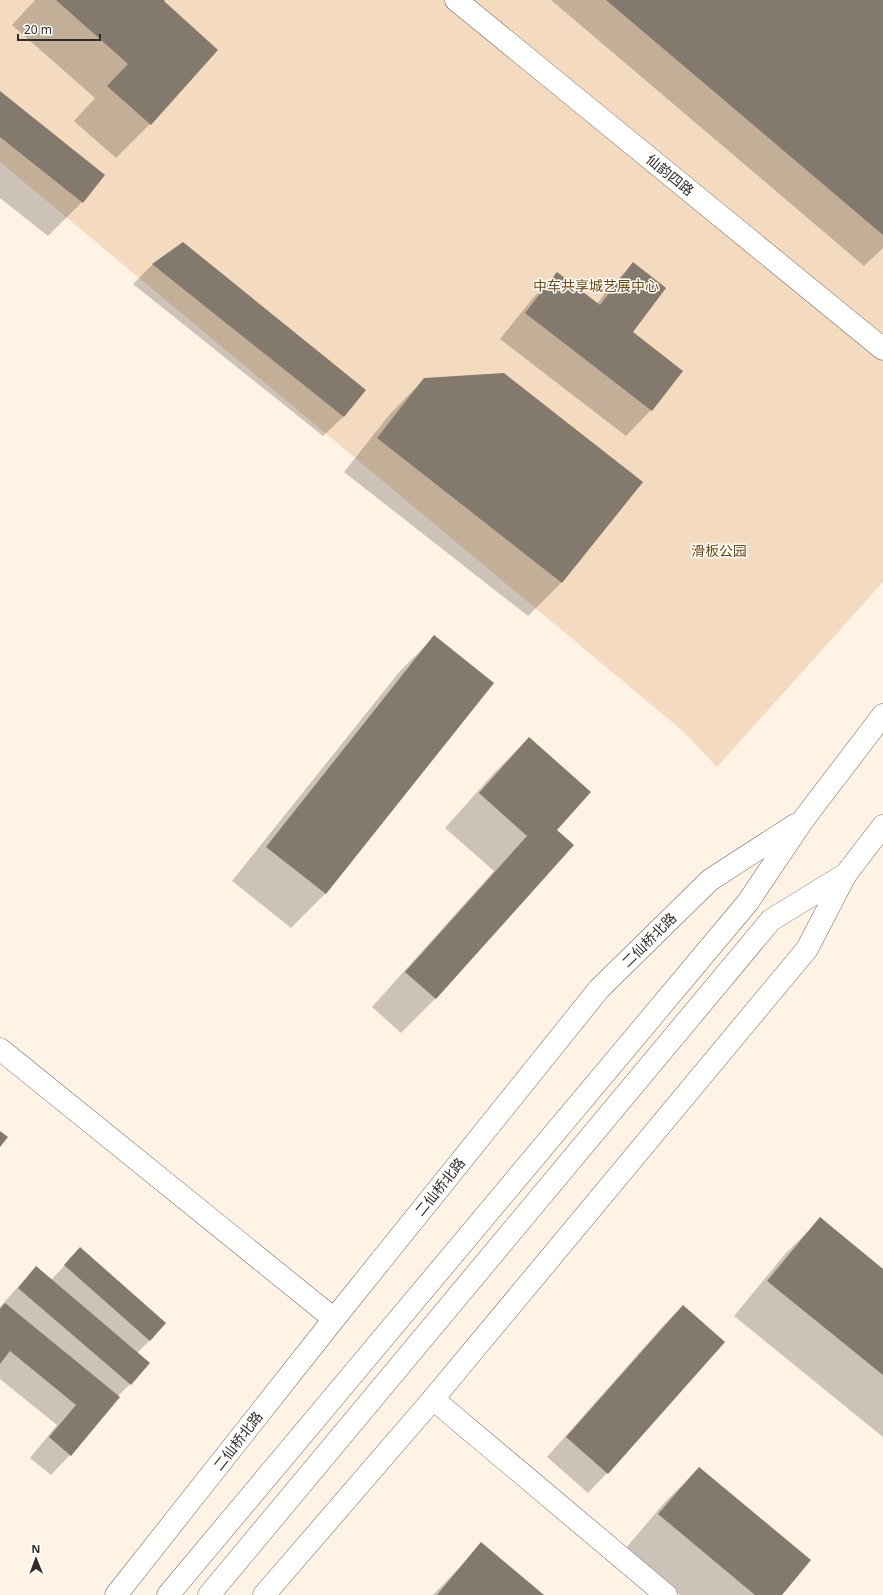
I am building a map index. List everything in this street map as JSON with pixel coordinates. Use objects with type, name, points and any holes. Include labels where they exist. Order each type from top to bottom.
[{"type":"main road","name":"仙韵四路","points":[[456,0],[883,349]]},
{"type":"main road","points":[[168,1595],[748,902],[803,820],[883,715]]},
{"type":"main road","name":"二仙桥北路","points":[[116,1595],[334,1318],[599,989],[710,880],[803,820]]},
{"type":"main road","points":[[264,1595],[434,1399],[807,949],[846,874],[883,826]]},
{"type":"main road","points":[[209,1595],[771,920],[846,874]]},
{"type":"main road","points":[[0,1048],[334,1318]]},
{"type":"main road","points":[[434,1399],[666,1595]]},
{"type":"green space","name":"中车共享城艺展中心","points":[[0,0],[883,0],[883,582],[717,767],[684,732],[0,162]]},
{"type":"building","points":[[56,0],[165,0],[164,1],[218,50],[151,125],[107,86],[128,64]]},
{"type":"building","points":[[606,0],[883,0],[883,235]]},
{"type":"building","points":[[0,91],[105,175],[83,203],[0,137]]},
{"type":"building","points":[[183,242],[366,390],[344,417],[152,264]]},
{"type":"building","points":[[633,262],[666,288],[633,332],[683,371],[652,411],[525,313],[557,272],[600,305]]},
{"type":"building","points":[[504,373],[643,482],[562,583],[377,438],[424,378]]},
{"type":"building","points":[[434,635],[494,683],[326,894],[266,847]]},
{"type":"building","points":[[529,737],[591,792],[557,830],[574,845],[436,999],[405,972],[527,836],[479,793]]},
{"type":"building","points":[[0,1131],[8,1137],[0,1147]]},
{"type":"building","points":[[820,1217],[883,1269],[883,1375],[767,1281]]},
{"type":"building","points":[[80,1247],[166,1323],[150,1341],[64,1265]]},
{"type":"building","points":[[36,1266],[150,1363],[131,1385],[18,1288]]},
{"type":"building","points":[[5,1303],[120,1397],[71,1456],[49,1437],[76,1405],[10,1351],[0,1364],[0,1309]]},
{"type":"building","points":[[683,1305],[725,1342],[608,1474],[566,1437]]},
{"type":"building","points":[[699,1467],[811,1560],[782,1595],[755,1595],[658,1514]]},
{"type":"building","points":[[481,1542],[544,1595],[437,1595]]},
{"type":"park label","name":"滑板公园","points":[[719,551]]}]
